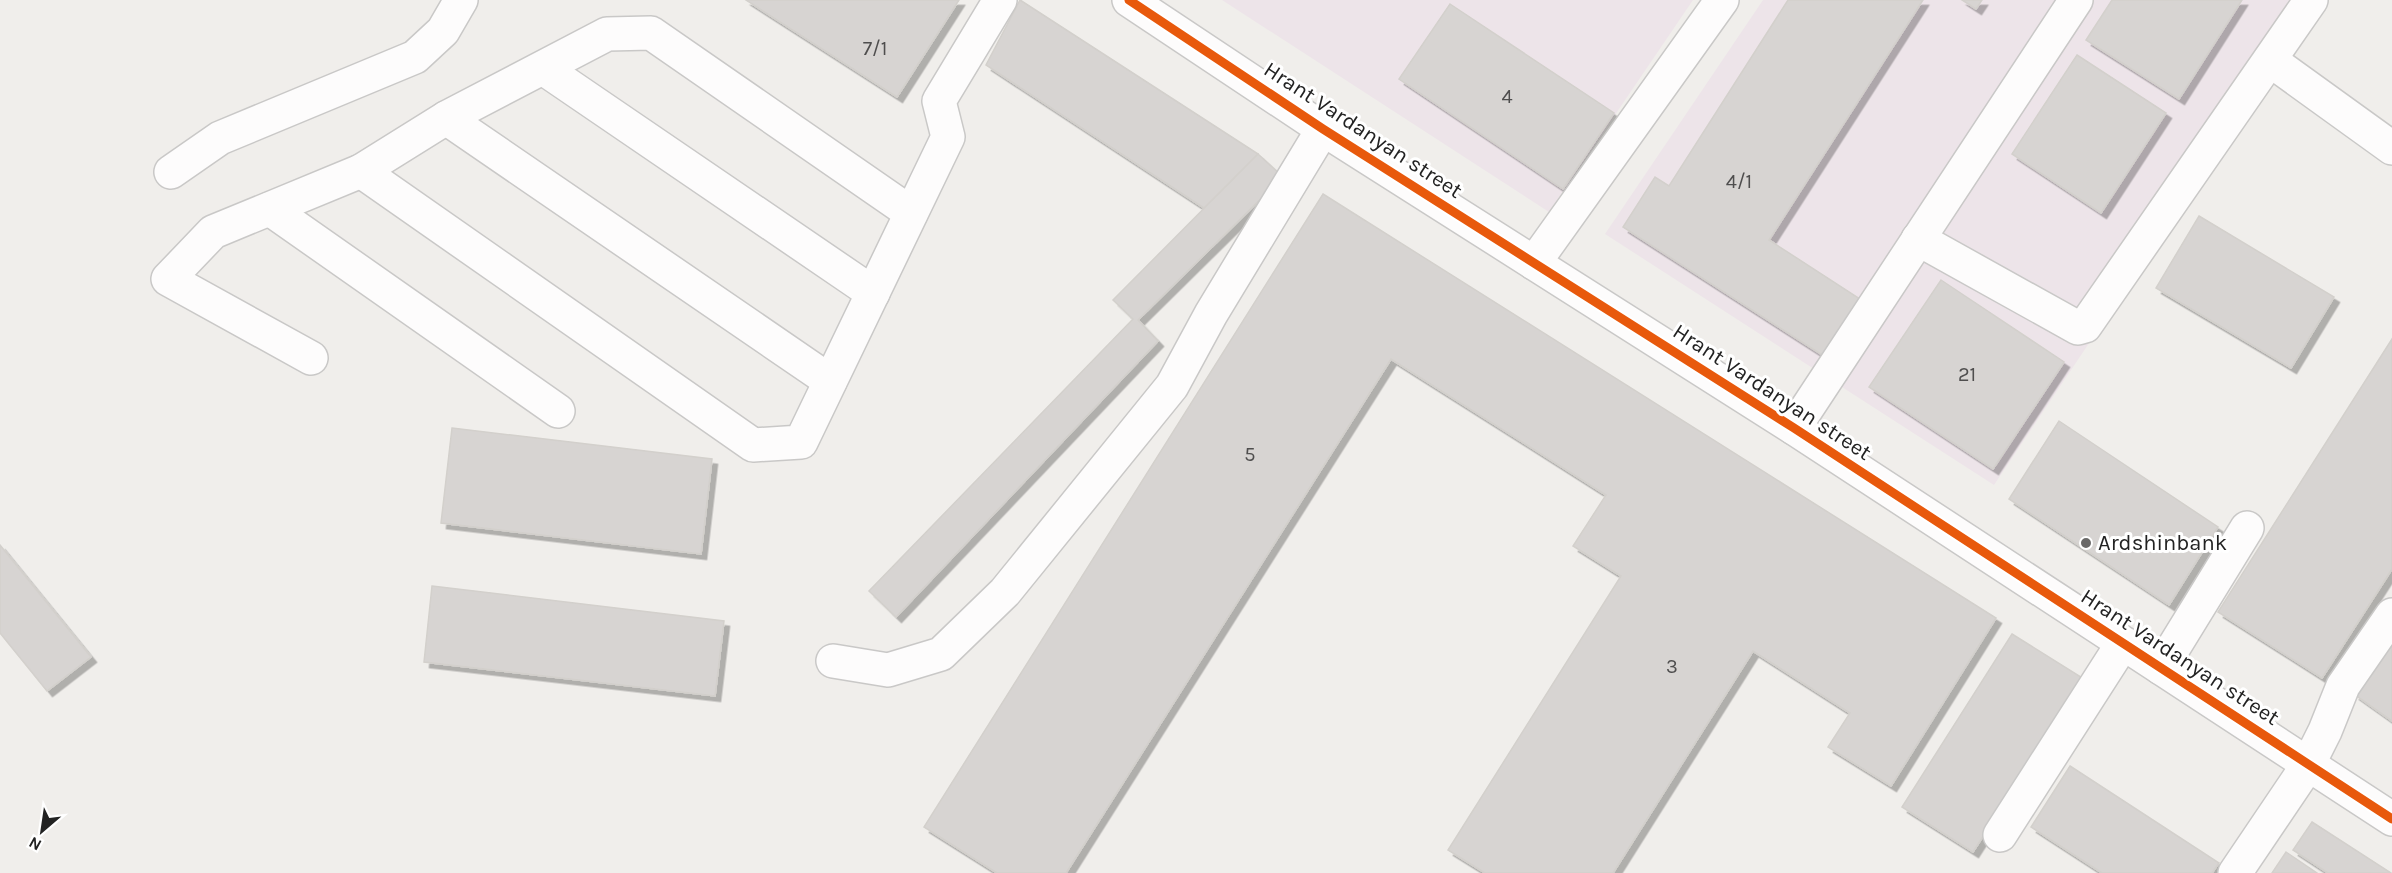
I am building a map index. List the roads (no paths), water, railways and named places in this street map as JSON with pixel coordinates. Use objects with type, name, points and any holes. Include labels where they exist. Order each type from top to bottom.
[{"type":"street","points":[[171,172],[220,138],[415,57],[443,31],[461,0]]},
{"type":"street","points":[[361,171],[753,445],[801,442],[948,137],[939,101],[1000,0]]},
{"type":"street","name":"Hrant Vardanyan street","points":[[1129,0],[1323,129],[1794,428],[2392,819]]},
{"type":"street","points":[[1534,263],[1722,0]]},
{"type":"street","points":[[1794,428],[2076,0]]},
{"type":"street","points":[[1918,239],[2078,328],[2085,326],[2312,0]]},
{"type":"street","points":[[311,358],[168,279],[213,232],[361,171],[446,118],[607,34],[651,33],[911,213]]},
{"type":"street","points":[[2270,60],[2392,148]]},
{"type":"street","points":[[543,68],[873,293]]},
{"type":"street","points":[[446,118],[830,381]]},
{"type":"street","points":[[833,661],[888,670],[941,654],[1005,592],[1172,386],[1211,314],[1323,129]]},
{"type":"street","points":[[270,209],[558,411]]},
{"type":"street","points":[[2161,668],[2247,528]]},
{"type":"street","points":[[2235,873],[2308,765],[2343,686],[2392,615]]},
{"type":"street","points":[[2000,836],[2123,643]]},
{"type":"place","name":"Ardshinbank","points":[[2086,543]]}]
